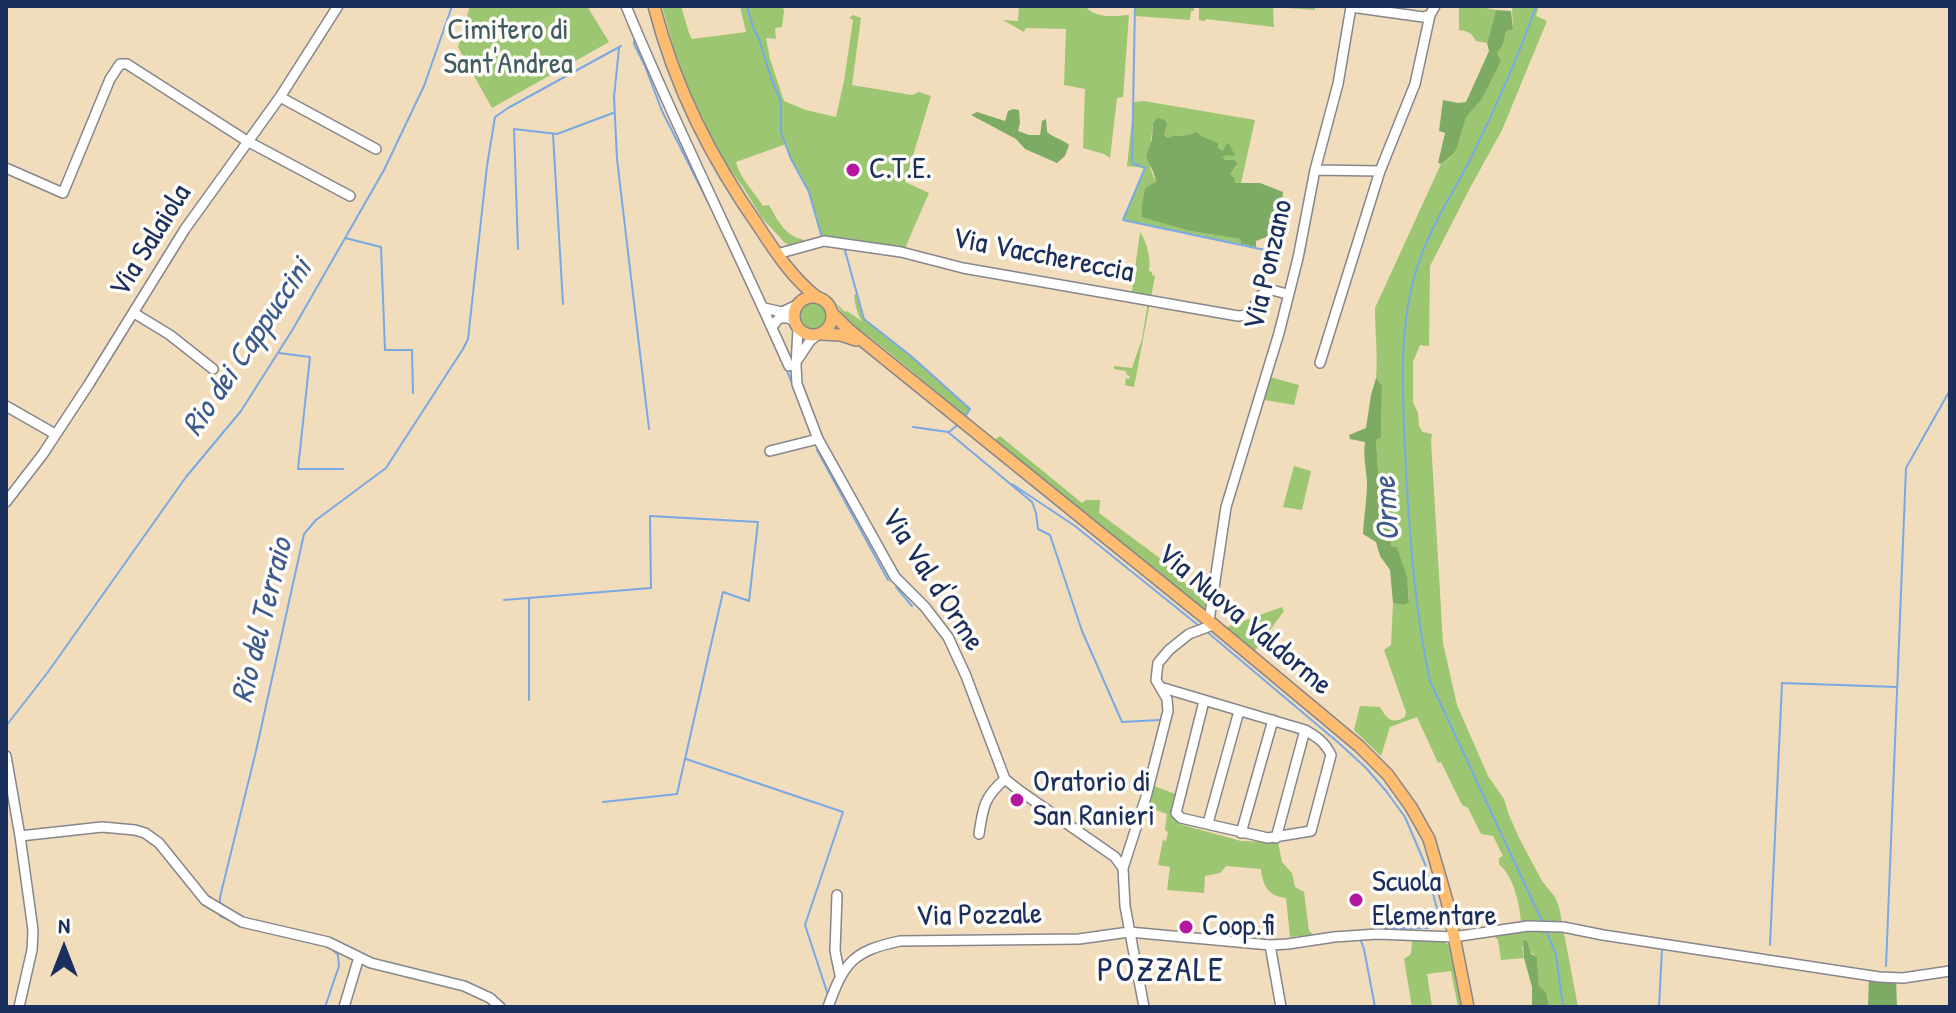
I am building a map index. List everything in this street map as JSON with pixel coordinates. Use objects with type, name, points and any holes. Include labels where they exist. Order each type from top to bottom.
[{"type":"main road","name":"Via Nuova Valdorme","points":[[654,6],[679,86],[696,123],[729,184],[789,270],[872,348],[1359,746],[1390,779],[1429,839],[1447,901],[1468,1007]]},
{"type":"main road","name":"Via Nuova Valdorme","points":[[789,270],[797,288],[798,304],[794,310],[796,325],[804,334],[841,335],[872,348]]},
{"type":"main road","points":[[798,304],[808,298],[818,298]]},
{"type":"main road","points":[[819,334],[829,327],[832,313]]},
{"type":"street","name":"Via Salaiola","points":[[6,502],[43,454],[185,229],[280,97],[338,6]]},
{"type":"street","name":"Via Val d'Orme","points":[[626,6],[652,70],[792,366],[818,439],[895,577],[925,607],[948,637],[1005,779]]},
{"type":"street","name":"Via Ponzano","points":[[1211,623],[1226,507],[1279,333],[1298,258],[1315,170],[1338,84],[1351,6],[1415,17],[1423,17],[1432,11]]},
{"type":"street","points":[[1320,363],[1380,171],[1415,84],[1432,11]]},
{"type":"street","points":[[6,168],[63,193],[110,79],[120,64],[127,64],[247,141],[350,196]]},
{"type":"street","points":[[280,97],[376,149]]},
{"type":"street","points":[[1315,170],[1380,171]]},
{"type":"street","name":"Via Vacchereccia","points":[[777,254],[824,241],[911,254],[963,268],[1238,316],[1249,315],[1261,295],[1272,290],[1287,294]]},
{"type":"street","points":[[764,308],[782,312],[798,304]]},
{"type":"street","points":[[134,313],[186,346],[213,369]]},
{"type":"street","points":[[772,327],[779,318],[788,318],[796,325]]},
{"type":"street","name":"Via Val d'Orme","points":[[792,366],[796,325]]},
{"type":"street","points":[[792,366],[819,334]]},
{"type":"street","points":[[6,406],[55,434]]},
{"type":"street","points":[[770,451],[818,439]]},
{"type":"street","points":[[1144,1007],[1125,906],[1123,868],[1146,797],[1168,711],[1167,699],[1158,683],[1158,663],[1189,634],[1211,623]]},
{"type":"street","points":[[1158,683],[1204,701],[1305,730],[1319,737],[1331,755],[1311,831],[1276,838],[1241,833],[1181,818],[1176,813],[1204,701]]},
{"type":"street","points":[[1208,823],[1239,711]]},
{"type":"street","points":[[1241,833],[1273,720]]},
{"type":"street","points":[[1276,838],[1305,730]]},
{"type":"street","points":[[6,756],[33,930],[32,950],[19,1007]]},
{"type":"street","points":[[979,834],[984,803],[1005,779],[1115,857],[1123,868]]},
{"type":"street","points":[[20,836],[102,827],[145,833],[159,843],[205,900],[242,922],[328,942],[371,963],[464,986],[490,998],[500,1007]]},
{"type":"street","points":[[828,1007],[840,975],[835,951],[837,895]]},
{"type":"street","name":"Via Pozzale","points":[[840,975],[856,957],[900,941],[1079,939],[1129,932],[1270,945],[1377,934],[1453,937],[1528,926],[1563,927],[1879,977],[1903,978],[1950,971]]},
{"type":"street","points":[[1270,945],[1281,1007]]},
{"type":"street","points":[[344,1007],[359,957]]},
{"type":"green space","name":"Cimitero di Sant'Andrea","points":[[470,6],[587,6],[609,42],[492,108],[458,47]]},
{"type":"green space","points":[[662,6],[681,6],[692,39],[746,32],[740,6],[782,6],[782,27],[775,28],[776,39],[766,38],[784,101],[836,117],[853,20],[849,18],[853,15],[861,18],[852,85],[931,96],[905,182],[929,193],[901,252],[822,239],[809,192],[786,144],[736,162],[763,206],[769,205],[787,231],[804,240],[804,243],[790,246],[784,242],[762,218],[726,164],[708,130],[686,82]]},
{"type":"green space","points":[[1019,6],[1085,6],[1099,15],[1129,15],[1123,97],[1117,98],[1110,158],[1083,148],[1085,89],[1064,85],[1066,29],[1026,28],[1024,32],[1003,20],[1018,21]]},
{"type":"green space","points":[[1135,6],[1315,6],[1315,10],[1273,7],[1274,27],[1199,20],[1199,8],[1191,11],[1190,20],[1135,16]]},
{"type":"green space","points":[[1459,6],[1496,10],[1487,43],[1476,41],[1469,33],[1459,30]]},
{"type":"green space","points":[[1512,6],[1539,6],[1536,16],[1547,21],[1502,130],[1430,266],[1429,346],[1420,345],[1413,362],[1413,402],[1419,426],[1423,432],[1432,434],[1443,643],[1457,705],[1488,776],[1504,799],[1519,838],[1542,881],[1555,897],[1578,1007],[1549,1007],[1546,992],[1539,986],[1537,957],[1522,946],[1524,958],[1501,960],[1498,940],[1494,936],[1530,930],[1521,927],[1516,893],[1499,864],[1499,858],[1503,856],[1493,836],[1481,834],[1468,808],[1462,805],[1417,717],[1390,727],[1381,756],[1354,730],[1360,706],[1380,707],[1393,720],[1405,717],[1406,712],[1384,650],[1391,645],[1393,603],[1409,603],[1407,582],[1397,547],[1391,546],[1389,512],[1380,502],[1376,440],[1381,436],[1382,387],[1376,378],[1375,308],[1441,164],[1450,158],[1466,116],[1482,99],[1501,61],[1497,53],[1503,45],[1506,31],[1513,30]]},
{"type":"green space","points":[[1496,10],[1511,11],[1513,30],[1506,31],[1503,45],[1497,53],[1501,61],[1482,99],[1466,117],[1456,150],[1441,164],[1438,163],[1445,133],[1439,131],[1443,100],[1466,102],[1489,51],[1487,43]]},
{"type":"green space","points":[[1144,101],[1255,120],[1241,183],[1234,183],[1230,174],[1238,165],[1221,157],[1234,155],[1230,145],[1223,152],[1218,148],[1218,143],[1200,137],[1181,135],[1169,138],[1163,135],[1166,130],[1153,123],[1149,158],[1156,183],[1145,188],[1142,204],[1142,216],[1190,231],[1240,239],[1241,244],[1123,220],[1145,168],[1127,166],[1134,102]]},
{"type":"green space","points":[[1019,110],[1018,131],[1029,135],[1040,135],[1042,121],[1046,119],[1047,132],[1069,145],[1065,156],[1057,163],[1025,149],[1016,139],[971,115],[977,112],[1005,121],[1008,111]]},
{"type":"green space","points":[[1158,118],[1166,121],[1164,135],[1168,138],[1196,132],[1218,143],[1218,148],[1223,151],[1227,143],[1230,145],[1235,156],[1222,157],[1238,164],[1230,174],[1235,183],[1260,183],[1283,192],[1282,217],[1278,228],[1256,241],[1256,247],[1241,244],[1240,239],[1190,231],[1142,217],[1145,188],[1156,182],[1146,157],[1153,123]]},
{"type":"green space","points":[[1140,232],[1148,251],[1149,271],[1155,276],[1134,387],[1125,385],[1126,378],[1130,376],[1126,371],[1114,369],[1114,366],[1132,368],[1142,339],[1148,301],[1131,298]]},
{"type":"green space","points":[[856,294],[864,319],[970,409],[966,417],[845,317],[837,304],[863,322],[856,306]]},
{"type":"green space","points":[[813,301],[824,305],[828,316],[824,327],[813,331],[802,327],[798,316],[802,305]]},
{"type":"green space","points":[[1266,376],[1299,385],[1294,405],[1259,399]]},
{"type":"green space","points":[[1376,378],[1382,386],[1381,437],[1376,440],[1380,502],[1389,512],[1391,546],[1397,547],[1407,577],[1409,603],[1403,605],[1393,603],[1390,570],[1380,556],[1376,542],[1363,534],[1367,488],[1365,442],[1350,439],[1349,435],[1366,428]]},
{"type":"green space","points":[[1000,436],[1082,503],[1100,500],[1099,513],[1165,562],[1209,603],[1206,610],[994,440]]},
{"type":"green space","points":[[1294,466],[1311,471],[1302,510],[1283,507]]},
{"type":"green space","points":[[1282,607],[1284,611],[1251,656],[1219,630]]},
{"type":"green space","points":[[1154,786],[1178,795],[1179,824],[1241,841],[1278,842],[1282,862],[1292,873],[1295,887],[1304,892],[1309,931],[1314,935],[1290,937],[1286,898],[1268,889],[1261,869],[1226,866],[1220,873],[1205,876],[1204,893],[1167,890],[1170,867],[1158,865],[1163,840],[1166,841],[1168,832],[1165,830],[1167,814],[1148,807]]},
{"type":"green space","points":[[1409,936],[1441,939],[1451,947],[1468,1007],[1458,1007],[1451,971],[1427,974],[1432,1007],[1412,1007],[1404,959],[1411,954]]},
{"type":"green space","points":[[1523,940],[1527,941],[1531,954],[1537,957],[1539,986],[1546,992],[1549,1007],[1532,1007],[1532,987],[1524,958]]},
{"type":"green space","points":[[1869,976],[1896,978],[1897,1007],[1868,1007]]},
{"type":"waterway","name":"Rio dei Cappuccini","points":[[6,726],[48,672],[186,477],[241,411],[293,329],[384,170],[424,86],[452,6]]},
{"type":"waterway","points":[[747,6],[781,102],[781,132],[809,192],[822,238]]},
{"type":"waterway","points":[[1135,6],[1132,163],[1145,168],[1123,220],[1265,250]]},
{"type":"waterway","name":"Orme","points":[[1536,6],[1496,104],[1420,259],[1407,310],[1403,391],[1414,576],[1430,681],[1542,921]]},
{"type":"waterway","points":[[635,37],[634,44],[662,111],[717,220]]},
{"type":"waterway","name":"Rio del Terraio","points":[[220,903],[304,534],[316,520],[386,468],[468,339],[495,117],[621,46]]},
{"type":"waterway","points":[[619,48],[614,97],[617,159],[649,429]]},
{"type":"waterway","points":[[518,249],[514,129],[557,134],[613,113]]},
{"type":"waterway","points":[[553,134],[563,304]]},
{"type":"waterway","points":[[345,238],[381,247],[385,350],[412,350],[413,393]]},
{"type":"waterway","points":[[844,247],[864,319],[970,409],[964,418]]},
{"type":"waterway","points":[[279,353],[310,357],[298,469],[343,469]]},
{"type":"waterway","points":[[787,371],[792,383]]},
{"type":"waterway","points":[[1886,966],[1906,468],[1950,390]]},
{"type":"waterway","points":[[949,432],[960,423]]},
{"type":"waterway","points":[[913,427],[948,432],[1032,502],[1038,529],[1050,535],[1082,631],[1122,722],[1160,720]]},
{"type":"waterway","points":[[817,450],[888,580]]},
{"type":"waterway","points":[[1012,484],[1075,526],[1198,625]]},
{"type":"waterway","points":[[504,600],[651,588],[650,516],[758,522],[749,601],[723,592],[677,794],[603,802]]},
{"type":"waterway","points":[[896,587],[912,606]]},
{"type":"waterway","points":[[529,598],[529,700]]},
{"type":"waterway","points":[[1206,631],[1366,768],[1405,817],[1425,864],[1439,916],[1428,928],[1384,928]]},
{"type":"waterway","points":[[1770,945],[1782,683],[1896,687]]},
{"type":"waterway","points":[[686,759],[843,812],[805,925],[828,995]]},
{"type":"waterway","name":"Rio del Terraio","points":[[220,913],[220,916],[230,920]]},
{"type":"waterway","name":"Orme","points":[[1546,931],[1556,954],[1563,1007]]},
{"type":"waterway","points":[[1361,941],[1375,1007]]},
{"type":"waterway","name":"Rio del Terraio","points":[[325,1007],[339,966],[338,955],[332,949]]},
{"type":"waterway","points":[[1659,1007],[1662,949]]},
{"type":"place","name":"C.T.E.","points":[[853,170]]},
{"type":"place","name":"Oratorio di San Ranieri","points":[[1017,800]]},
{"type":"place","name":"Scuola Elementare","points":[[1356,900]]},
{"type":"place","name":"Coop.fi","points":[[1186,927]]},
{"type":"district","name":"POZZALE","points":[[1161,972]]}]
